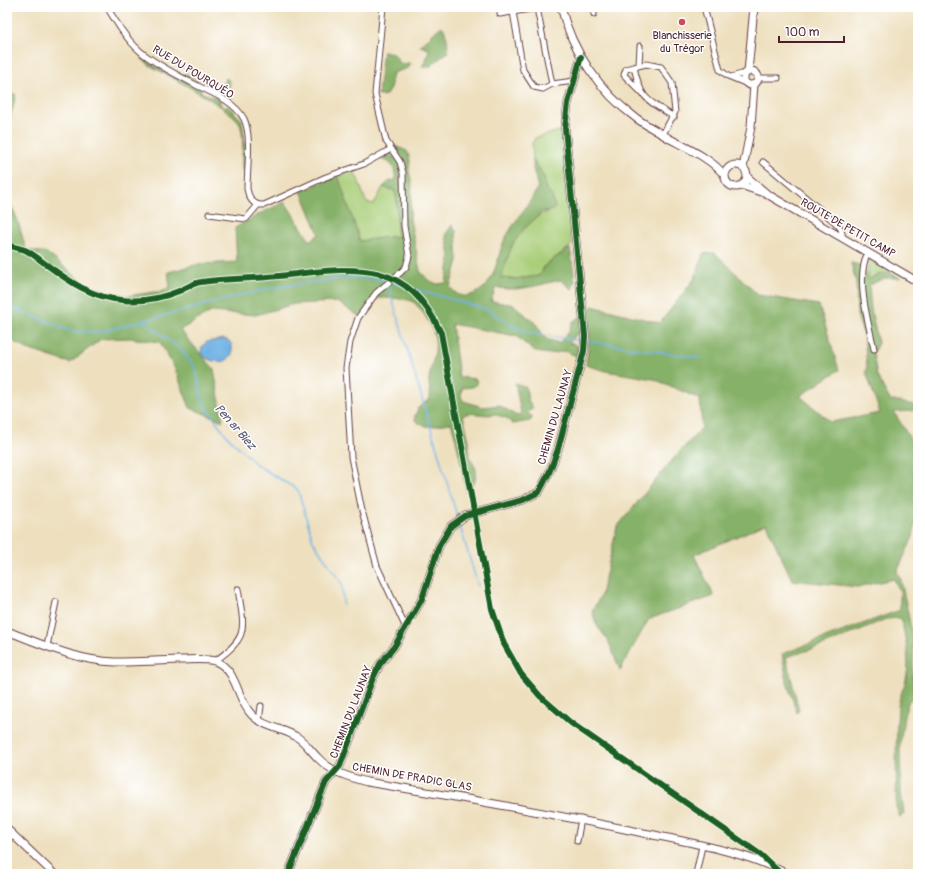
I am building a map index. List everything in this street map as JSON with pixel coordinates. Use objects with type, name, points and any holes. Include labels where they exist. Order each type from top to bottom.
[{"type":"street","name":"RUE DU POURQUÉO","points":[[107,7],[126,37],[141,52],[194,84],[208,90],[237,109],[242,115],[247,135],[247,189],[249,197],[258,205]]},
{"type":"street","points":[[384,7],[375,94],[386,141],[400,162],[404,173],[404,226],[409,256],[408,262],[402,272],[376,293],[358,318],[350,342],[346,368],[351,457],[362,511],[377,566],[405,626]]},
{"type":"street","points":[[561,7],[564,18],[581,57],[593,75],[624,108],[637,119],[708,160],[725,176],[736,167],[747,149],[751,127],[752,103],[749,50],[754,7]]},
{"type":"street","points":[[592,7],[594,14]]},
{"type":"street","points":[[704,7],[720,70],[730,77],[778,78]]},
{"type":"street","points":[[500,14],[536,8],[552,84]]},
{"type":"street","points":[[513,12],[523,70],[534,87],[543,89],[552,84],[575,77],[587,66]]},
{"type":"street","points":[[639,65],[640,46]]},
{"type":"street","name":"CHEMIN DU LAUNAY","points":[[288,874],[326,782],[340,766],[372,678],[380,664],[394,647],[422,599],[439,546],[451,526],[465,516],[523,500],[539,492],[558,450],[584,351],[585,336],[566,137],[568,103],[581,57]]},
{"type":"street","points":[[663,134],[674,117],[672,83],[666,71],[661,67],[651,64],[639,65],[626,69],[624,75],[647,100],[674,117]]},
{"type":"street","points":[[634,67],[640,91]]},
{"type":"street","points":[[730,77],[750,78]]},
{"type":"street","points":[[209,214],[246,219],[258,205],[264,205],[319,179],[364,164],[390,149]]},
{"type":"street","points":[[708,160],[736,167],[747,177],[741,185]]},
{"type":"street","points":[[763,162],[836,223],[842,229],[843,238]]},
{"type":"street","name":"ROUTE DE PETIT CAMP","points":[[725,176],[726,180],[731,185],[741,185],[767,194]]},
{"type":"street","name":"ROUTE DE PETIT CAMP","points":[[747,177],[767,194],[918,282]]},
{"type":"street","points":[[868,252],[865,258],[863,284],[874,349]]},
{"type":"street","points":[[7,631],[47,646],[87,658],[106,661],[215,661],[232,649],[242,632],[238,589]]},
{"type":"street","points":[[47,646],[56,602]]},
{"type":"street","name":"CHEMIN DE PRADIC GLAS","points":[[215,661],[230,674],[246,708],[259,721],[299,738],[316,757],[334,772],[367,782],[492,802],[581,819],[702,846],[762,862],[787,874]]},
{"type":"street","points":[[259,721],[262,706]]},
{"type":"street","points":[[577,841],[581,819]]},
{"type":"street","points":[[7,829],[54,874]]},
{"type":"street","points":[[696,874],[702,846]]},
{"type":"green space","points":[[440,27],[443,27],[445,33],[448,52],[429,67],[422,67],[429,49],[420,46]]},
{"type":"green space","points":[[383,51],[393,53],[401,64],[410,63],[408,68],[393,73],[390,89],[386,95],[378,96]]},
{"type":"green space","points":[[141,58],[176,78],[186,73],[198,81],[202,93],[215,97],[217,89],[220,90],[226,78],[230,81],[229,89],[226,88],[221,93],[220,104],[225,108],[228,106],[242,120],[245,143],[245,171],[242,170],[243,141],[240,124],[235,118],[226,110],[184,84],[149,65]]},
{"type":"green space","points":[[7,92],[16,95],[7,131]]},
{"type":"green space","points":[[562,130],[572,245],[544,266],[542,272],[538,276],[516,279],[500,278],[514,241],[523,229],[541,215],[555,209],[552,196],[546,189],[544,177],[533,159],[532,143],[535,138]]},
{"type":"green space","points":[[395,146],[407,151],[410,160],[409,171],[412,184],[410,219],[420,271],[428,280],[437,284],[446,283],[450,256],[446,234],[452,225],[456,231],[458,261],[450,287],[457,294],[464,296],[480,291],[486,285],[491,278],[506,237],[538,188],[533,168],[533,159],[544,177],[546,189],[552,196],[555,209],[542,212],[523,230],[512,245],[501,278],[516,279],[538,276],[542,272],[544,266],[570,248],[575,281],[572,289],[561,280],[537,286],[512,289],[496,287],[491,301],[514,305],[536,324],[546,339],[559,343],[569,332],[573,321],[581,317],[592,306],[660,323],[695,278],[703,254],[715,253],[758,295],[819,305],[839,370],[800,396],[831,422],[880,413],[866,372],[867,366],[864,337],[857,315],[856,282],[851,263],[860,265],[868,279],[887,273],[900,278],[886,278],[869,285],[871,309],[878,343],[873,353],[877,376],[890,400],[915,405],[913,411],[894,412],[918,452],[918,505],[913,537],[897,572],[901,580],[911,628],[913,680],[915,691],[918,691],[918,696],[909,700],[904,716],[900,745],[901,792],[904,814],[900,817],[896,807],[898,704],[906,679],[908,663],[907,648],[901,618],[886,619],[822,646],[786,657],[799,710],[797,713],[787,682],[782,654],[900,610],[900,591],[894,579],[857,587],[792,580],[766,524],[694,555],[714,596],[649,619],[620,670],[608,640],[597,626],[592,611],[601,595],[617,527],[673,459],[702,428],[700,399],[654,379],[606,371],[586,365],[590,332],[577,334],[569,343],[574,344],[581,350],[579,357],[565,351],[550,354],[535,352],[516,336],[452,324],[459,377],[476,379],[477,384],[473,387],[462,388],[461,396],[463,401],[483,407],[499,405],[517,416],[521,413],[515,383],[526,387],[528,400],[533,408],[527,413],[533,417],[530,421],[513,424],[506,418],[494,414],[463,415],[469,441],[469,456],[476,469],[475,481],[467,492],[451,423],[428,426],[419,423],[414,419],[418,408],[430,399],[429,378],[436,345],[430,324],[424,314],[411,301],[397,298],[378,298],[364,319],[337,302],[294,304],[256,315],[211,312],[180,330],[214,369],[223,421],[190,408],[175,369],[160,342],[130,338],[101,339],[70,363],[27,349],[7,338],[7,196],[18,221],[26,250],[47,253],[88,286],[127,296],[162,291],[170,287],[168,272],[200,264],[237,262],[235,228],[263,212],[285,202],[310,241],[319,234],[301,191],[338,176],[360,241],[397,236],[397,201],[395,191],[383,187],[390,181],[396,180],[390,163],[380,159],[389,155],[392,157],[397,152]]},
{"type":"green space","points":[[353,171],[358,179],[366,202],[374,204],[383,187],[395,191],[397,201],[397,236],[360,241],[338,176]]},
{"type":"green space","points":[[870,259],[892,273],[881,274],[868,279],[867,273]]},
{"type":"water","points":[[224,339],[229,341],[232,349],[232,354],[226,361],[212,361],[201,353],[202,346],[207,342]]},
{"type":"waterway","points":[[7,305],[70,331],[100,332],[270,288],[351,277],[387,281]]},
{"type":"waterway","points":[[393,283],[486,309],[516,328],[536,334],[582,341]]},
{"type":"waterway","points":[[388,285],[458,519]]},
{"type":"waterway","name":"Pen ar Biez","points":[[144,322],[181,349],[196,369],[203,403],[227,436],[257,465],[298,490],[313,541],[342,584],[343,604]]},
{"type":"waterway","points":[[586,341],[701,358]]},
{"type":"waterway","points":[[459,523],[478,586]]},
{"type":"cycle path","points":[[288,874],[326,782],[340,766],[373,678],[380,664],[394,647],[422,599],[439,546],[451,526],[465,516],[523,500],[539,492],[549,473],[558,449],[584,351],[585,336],[565,128],[568,103],[581,57]]},
{"type":"cycle path","points":[[7,245],[28,251],[82,288],[111,299],[144,300],[179,291],[192,284],[201,282],[352,270],[374,272],[393,279],[411,290],[427,308],[441,333],[492,609],[504,644],[521,674],[540,696],[571,723],[761,855],[781,874]]},
{"type":"place","name":"Blanchisserie du Trégor","points":[[682,22]]}]
